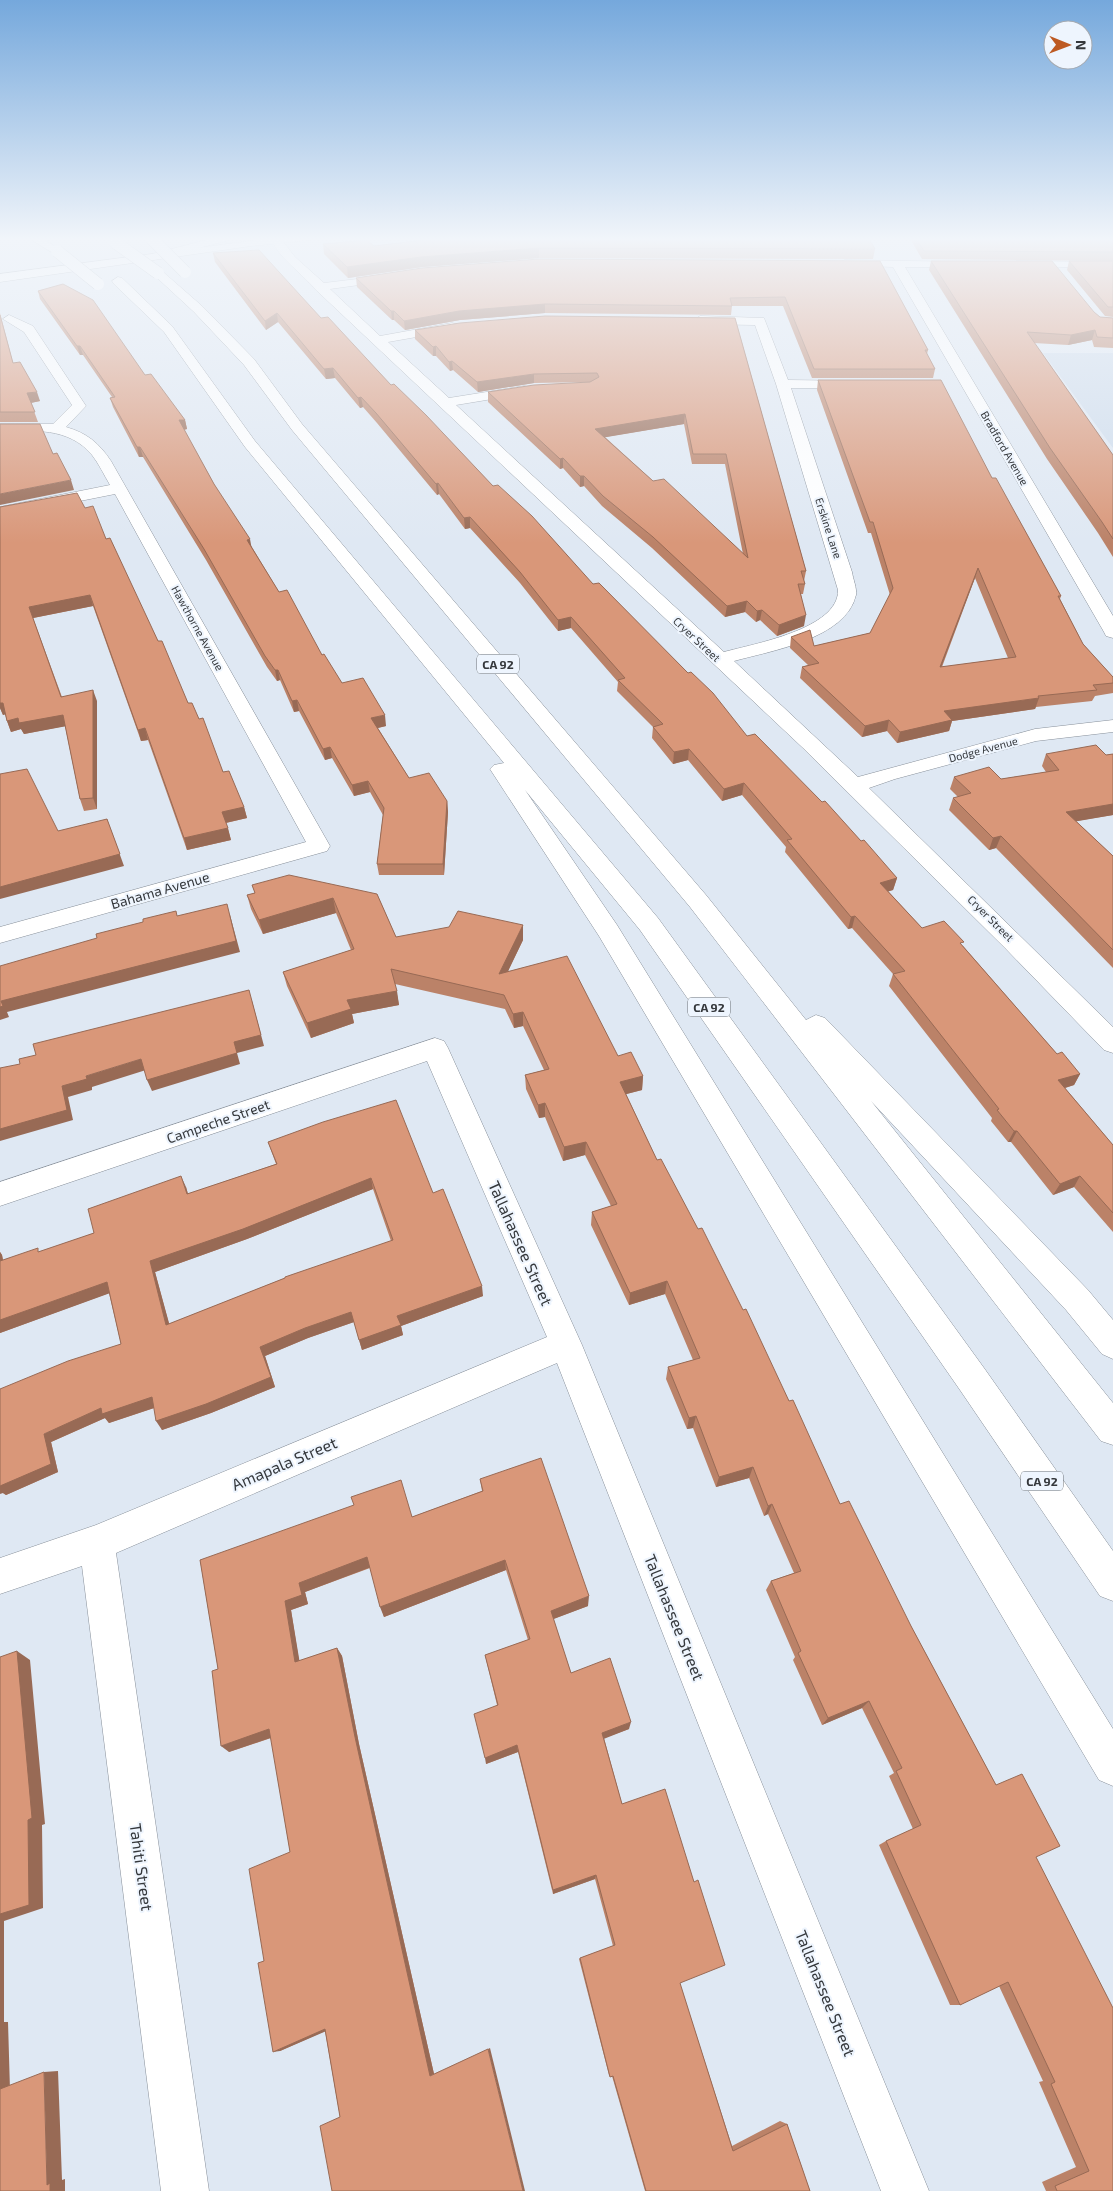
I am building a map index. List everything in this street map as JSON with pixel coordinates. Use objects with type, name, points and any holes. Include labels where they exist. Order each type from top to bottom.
[{"type":"main road","points":[[0,428],[57,428],[79,406],[36,339]]},
{"type":"main road","points":[[168,339],[182,350]]},
{"type":"main road","name":"CA 92","points":[[175,339],[250,444],[650,924],[972,1379],[1113,1583]]},
{"type":"main road","name":"CA 92","points":[[227,339],[249,362],[297,427],[698,901],[1113,1429]]},
{"type":"main road","points":[[377,340],[382,339]]},
{"type":"main road","name":"Erskine Lane","points":[[719,659],[808,633],[822,626],[840,610],[847,594],[843,572],[783,384],[767,339]]},
{"type":"main road","name":"Bradford Avenue","points":[[937,339],[961,384],[1113,632]]},
{"type":"main road","name":"Cryer Street","points":[[377,340],[856,785],[1007,933],[1113,1043]]},
{"type":"main road","points":[[783,384],[869,384]]},
{"type":"main road","points":[[445,403],[541,388]]},
{"type":"main road","name":"Hawthorne Avenue","points":[[57,428],[78,437],[94,448],[120,488],[319,846]]},
{"type":"main road","points":[[0,512],[120,488]]},
{"type":"main road","points":[[424,653],[608,930],[1113,1766]]},
{"type":"main road","name":"Dodge Avenue","points":[[856,785],[887,774],[1035,735],[1113,726]]},
{"type":"main road","name":"Bahama Avenue","points":[[0,935],[319,846]]},
{"type":"main road","points":[[698,901],[1076,1300],[1113,1344]]},
{"type":"main road","name":"Campeche Street","points":[[0,1194],[435,1048]]},
{"type":"main road","name":"Tallahassee Street","points":[[435,1048],[566,1345],[905,2191]]},
{"type":"main road","name":"Amapala Street","points":[[0,1576],[97,1543],[511,1366],[566,1345]]},
{"type":"main road","name":"Tahiti Street","points":[[97,1543],[185,2191]]},
{"type":"shaded area","points":[[1043,353],[1113,353],[1113,448]]},
{"type":"building","points":[[0,339],[7,339],[13,363],[20,362],[37,392],[27,393],[35,412],[0,412]]},
{"type":"building","points":[[72,339],[120,339],[145,375],[151,374],[185,420],[179,420],[214,484],[250,539],[247,540],[279,592],[287,590],[322,655],[324,654],[342,683],[363,678],[385,715],[371,718],[409,778],[429,773],[447,801],[443,864],[377,864],[384,808],[368,781],[352,785],[330,747],[323,749],[297,700],[292,701],[278,670],[275,670],[265,656],[204,549],[140,447],[137,447],[110,398],[115,397],[80,346],[77,346]]},
{"type":"building","points":[[299,339],[349,339],[391,385],[394,384],[426,415],[493,486],[498,485],[532,516],[593,584],[599,583],[688,673],[691,672],[713,693],[747,736],[755,734],[822,802],[825,801],[861,841],[864,840],[897,878],[880,883],[922,928],[944,921],[964,942],[960,943],[1057,1054],[1062,1052],[1080,1074],[1058,1080],[1113,1145],[1113,1213],[1080,1176],[1060,1184],[1017,1131],[1014,1131],[997,1110],[999,1109],[893,974],[905,971],[855,916],[851,917],[787,840],[792,839],[744,783],[724,789],[689,749],[674,752],[653,727],[663,724],[618,680],[625,678],[571,617],[558,620],[520,572],[470,517],[464,518],[438,483],[436,484],[376,413],[361,397],[358,398],[333,368],[324,369]]},
{"type":"building","points":[[425,339],[741,339],[806,571],[801,571],[805,584],[798,584],[806,615],[779,625],[762,610],[757,611],[747,601],[727,606],[653,537],[603,496],[584,476],[580,476],[563,458],[560,459],[488,392],[534,385],[590,382],[599,377],[597,373],[534,374],[477,382],[452,361],[449,362],[436,346],[433,347]],"holes":[[[685,414],[693,454],[726,454],[748,558],[664,479],[653,481],[595,429]]]},
{"type":"building","points":[[802,339],[922,339],[928,350],[925,350],[935,369],[814,369]]},
{"type":"building","points":[[981,339],[1032,339],[1113,455],[1113,539],[1050,448]]},
{"type":"building","points":[[818,380],[941,380],[992,478],[996,478],[1061,596],[1058,596],[1083,644],[1113,677],[1113,683],[1093,685],[1097,690],[1038,696],[1039,698],[944,711],[952,720],[900,732],[889,720],[865,726],[802,667],[819,663],[791,637],[810,630],[814,646],[870,633],[893,588],[873,522],[870,522]],"holes":[[[978,568],[1016,657],[940,667]]]},
{"type":"building","points":[[0,424],[40,424],[53,454],[57,453],[71,480],[0,494]]},
{"type":"building","points":[[77,493],[85,508],[93,506],[106,539],[110,538],[158,641],[162,641],[188,703],[192,703],[199,719],[203,718],[223,772],[229,771],[244,807],[222,812],[228,828],[184,838],[145,728],[138,730],[90,595],[29,607],[61,697],[93,690],[93,798],[80,799],[63,715],[19,723],[18,718],[7,721],[3,703],[0,703],[0,507]]},
{"type":"building","points":[[1096,745],[1106,755],[1113,754],[1113,804],[1066,812],[1113,856],[1113,950],[1001,836],[993,838],[953,798],[971,793],[954,777],[989,767],[1001,779],[1059,770],[1046,754]]},
{"type":"building","points":[[27,769],[58,831],[107,819],[120,854],[0,887],[0,774]]},
{"type":"building","points":[[289,875],[377,894],[396,937],[449,927],[458,911],[523,925],[499,974],[567,956],[618,1056],[631,1052],[643,1076],[620,1082],[657,1160],[661,1159],[698,1229],[702,1228],[743,1310],[746,1309],[789,1401],[793,1400],[840,1504],[849,1501],[911,1626],[996,1785],[1022,1774],[1060,1846],[1036,1857],[1113,2008],[1113,2191],[1057,2191],[1055,2186],[1089,2171],[1051,2084],[1055,2082],[1008,1982],[960,2005],[886,1841],[921,1825],[896,1771],[902,1768],[869,1701],[828,1718],[798,1653],[801,1651],[771,1581],[801,1571],[772,1504],[768,1506],[753,1467],[719,1477],[696,1416],[689,1418],[668,1367],[700,1358],[667,1281],[630,1293],[592,1212],[617,1204],[586,1142],[564,1147],[545,1103],[538,1105],[525,1075],[549,1069],[523,1012],[513,1014],[504,995],[391,969],[397,991],[347,1000],[351,1009],[307,1023],[283,972],[354,949],[333,898],[259,920],[247,895],[255,893],[252,885]]},
{"type":"building","points":[[227,904],[236,941],[1,1001],[3,1006],[0,1007],[0,966],[97,938],[96,934],[143,922],[143,919],[176,911],[177,916]]},
{"type":"building","points":[[249,990],[261,1035],[234,1042],[237,1053],[147,1080],[141,1059],[86,1076],[87,1079],[62,1086],[67,1110],[0,1129],[0,1068],[20,1064],[19,1059],[36,1055],[33,1044]]},
{"type":"building","points":[[396,1100],[433,1193],[443,1189],[482,1286],[397,1316],[401,1325],[359,1340],[351,1312],[305,1328],[260,1347],[271,1377],[206,1404],[156,1421],[152,1397],[102,1414],[101,1408],[44,1434],[51,1464],[0,1486],[0,1389],[68,1361],[121,1344],[107,1282],[0,1320],[0,1261],[38,1248],[38,1252],[94,1233],[88,1209],[181,1176],[187,1194],[277,1164],[268,1142],[323,1122]],"holes":[[[371,1178],[393,1240],[285,1277],[166,1325],[150,1261],[243,1229]]]},
{"type":"building","points":[[541,1458],[589,1596],[551,1611],[571,1673],[610,1658],[631,1722],[602,1733],[622,1804],[665,1789],[694,1882],[698,1880],[725,1965],[680,1983],[733,2151],[787,2124],[810,2191],[646,2191],[613,2076],[610,2077],[580,1958],[615,1945],[596,1875],[553,1890],[517,1745],[485,1758],[474,1714],[498,1705],[485,1655],[530,1639],[505,1560],[380,1607],[367,1557],[299,1583],[302,1595],[285,1601],[295,1662],[337,1648],[430,2076],[488,2049],[523,2191],[332,2191],[320,2126],[340,2117],[325,2029],[273,2052],[258,1963],[264,1961],[249,1869],[290,1852],[269,1729],[221,1746],[212,1671],[218,1669],[200,1560],[354,1505],[351,1497],[401,1480],[412,1517],[483,1491],[480,1479]]},
{"type":"building","points":[[17,1651],[32,1818],[28,1820],[29,1905],[0,1914],[0,1657]]},
{"type":"building","points":[[44,2072],[47,2185],[50,2183],[50,2191],[0,2191],[0,2089]]}]
